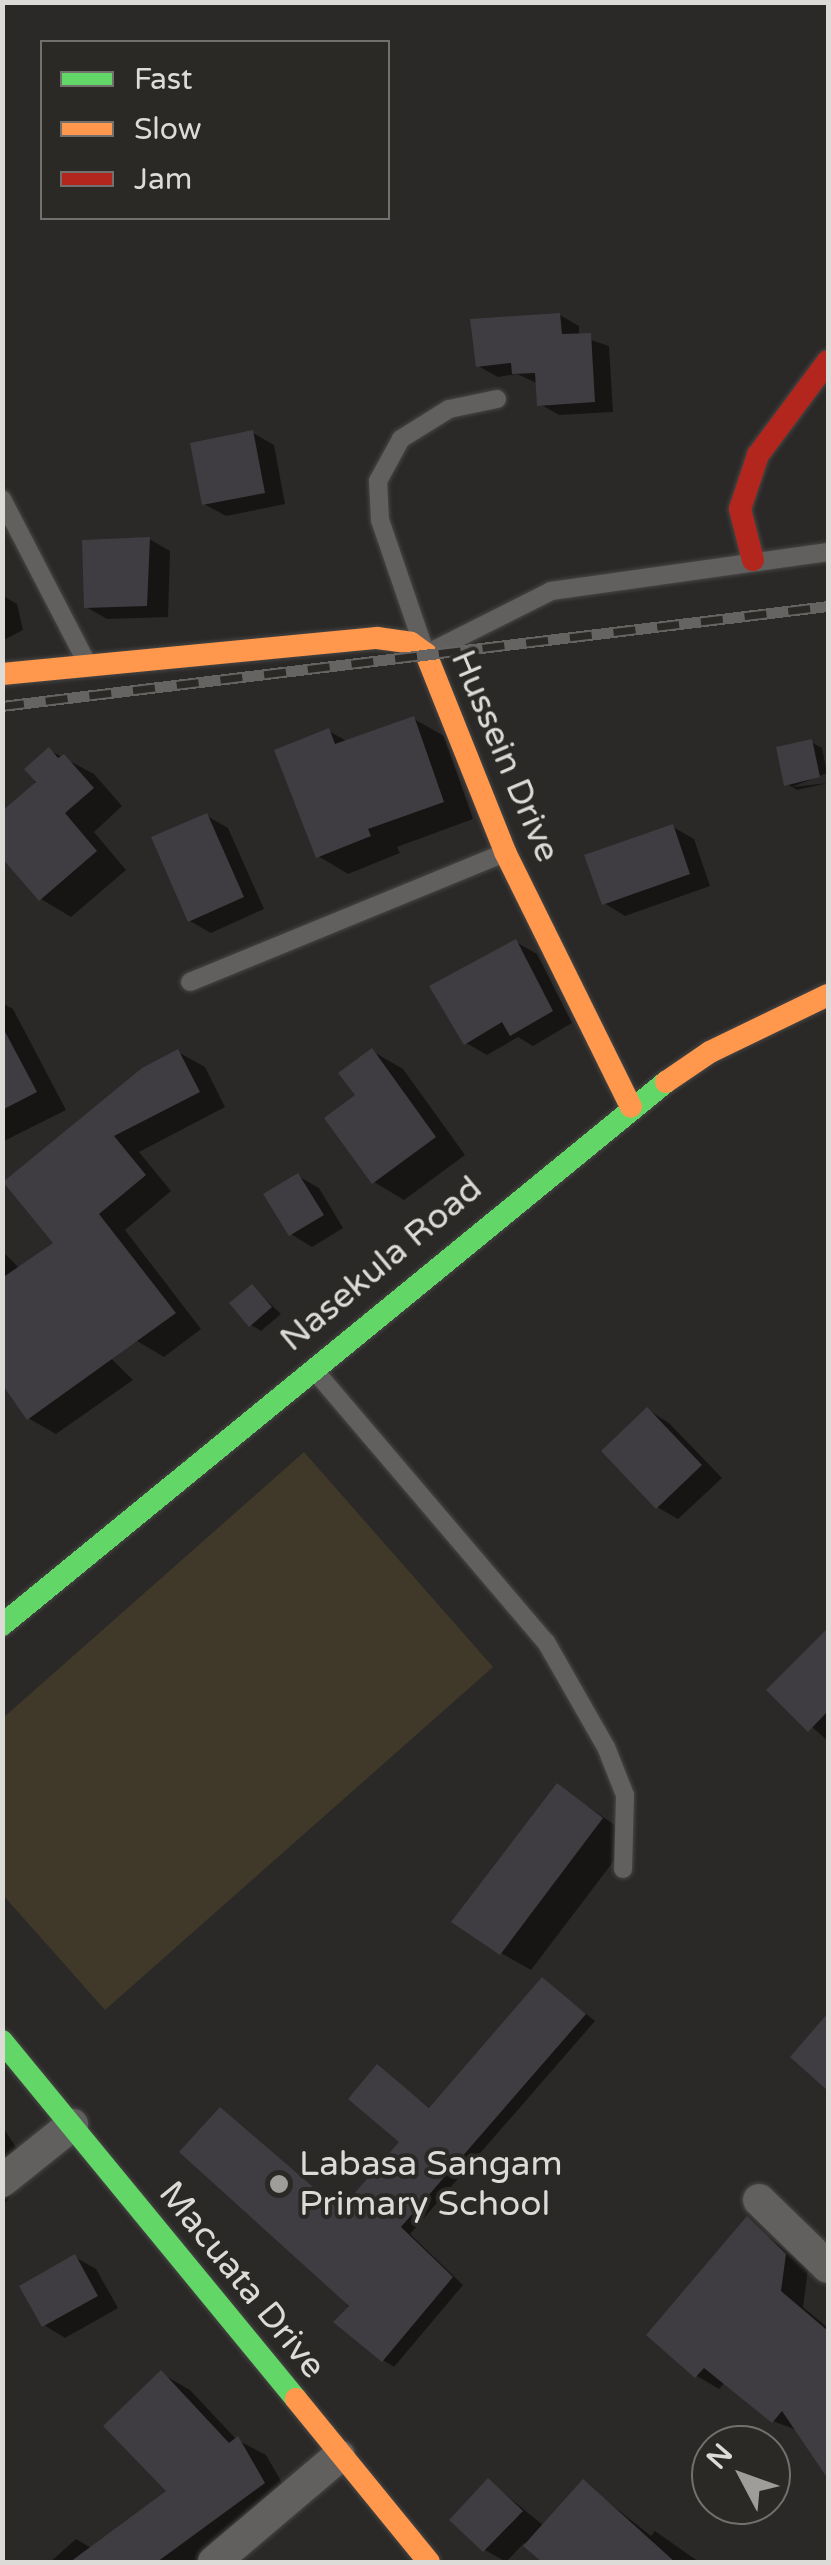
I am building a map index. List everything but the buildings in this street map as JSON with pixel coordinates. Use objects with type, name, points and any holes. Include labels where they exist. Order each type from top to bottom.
[{"type":"street","points":[[752,560],[740,509],[758,455],[828,361]]},
{"type":"street","name":"Hussein Drive","points":[[2,674],[377,638],[412,642],[426,654],[506,852],[631,1107]]},
{"type":"street","name":"Nasekula Road","points":[[2,1624],[631,1107],[710,1052],[828,995]]},
{"type":"street","name":"Macuata Drive","points":[[2,2041],[429,2562]]},
{"type":"street","points":[[2,2181],[72,2125]]},
{"type":"street","points":[[759,2200],[828,2267]]},
{"type":"street","points":[[214,2562],[339,2456]]},
{"type":"lane","points":[[496,399],[449,408],[401,439],[378,481],[380,520],[426,654],[551,591],[828,552]]},
{"type":"lane","points":[[2,499],[89,666]]},
{"type":"lane","points":[[190,982],[506,852]]},
{"type":"lane","points":[[312,1366],[546,1642],[606,1747],[624,1795],[624,1869]]},
{"type":"shaded area","points":[[304,1452],[493,1667],[105,2010],[3,1895],[3,1718]]},
{"type":"railway","points":[[2,706],[828,606]]},
{"type":"traffic: fast","points":[[2,1625],[666,1082]]},
{"type":"traffic: fast","points":[[2,2041],[296,2399]]},
{"type":"traffic: slow","points":[[2,674],[377,638],[411,643],[426,654],[505,852],[631,1107]]},
{"type":"traffic: slow","points":[[666,1082],[710,1052],[828,995]]},
{"type":"traffic: slow","points":[[296,2399],[429,2562]]},
{"type":"traffic: jam","points":[[753,560],[740,509],[758,455],[828,361]]},
{"type":"place","name":"Labasa Sangam Primary School","points":[[279,2184]]}]
